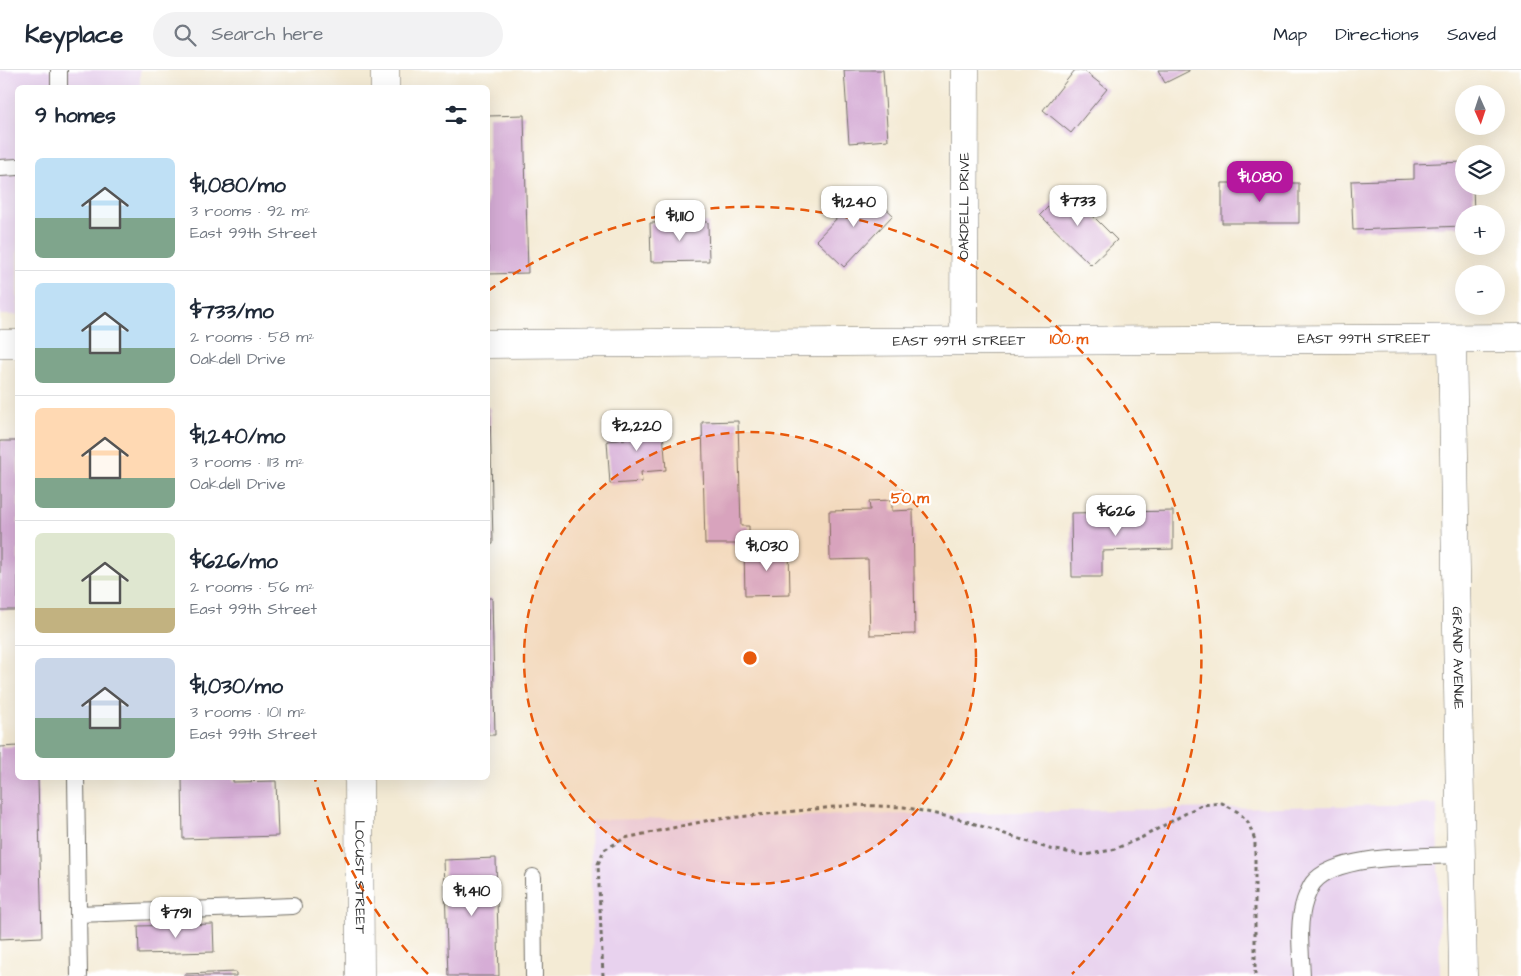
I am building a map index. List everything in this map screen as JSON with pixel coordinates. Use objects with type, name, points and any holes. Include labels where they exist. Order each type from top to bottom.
[{"type":"street","points":[[385,70],[385,85]]},
{"type":"street","name":"OAKDELL DRIVE","points":[[964,341],[965,70]]},
{"type":"street","name":"EAST 99TH STREET","points":[[490,344],[1521,338]]},
{"type":"street","name":"GRAND AVENUE","points":[[1452,339],[1462,976]]},
{"type":"street","points":[[0,344],[15,344]]},
{"type":"street","name":"LOCUST STREET","points":[[359,780],[360,976]]},
{"type":"lane","points":[[59,70],[59,85]]},
{"type":"lane","points":[[0,168],[15,167]]},
{"type":"lane","points":[[76,780],[79,976]]},
{"type":"lane","points":[[1302,976],[1302,915],[1305,900],[1314,882],[1329,872],[1351,862],[1460,855]]},
{"type":"lane","points":[[534,877],[534,976]]},
{"type":"lane","points":[[78,914],[293,906]]},
{"type":"path","points":[[603,976],[598,864],[604,850],[626,838],[710,820],[853,805],[896,807],[963,820],[1050,848],[1085,855],[1112,850],[1141,838],[1201,806],[1222,803],[1238,812],[1248,822],[1255,840],[1255,976]]},
{"type":"shaded area","points":[[0,70],[140,70],[140,85],[15,85],[15,315],[0,315]]},
{"type":"shaded area","points":[[1437,804],[1440,976],[593,976],[590,820]]},
{"type":"building","points":[[844,70],[883,70],[888,140],[849,143]]},
{"type":"building","points":[[1075,70],[1083,70],[1107,89],[1071,133],[1043,110]]},
{"type":"building","points":[[1158,70],[1189,70],[1189,71],[1165,83]]},
{"type":"building","points":[[524,115],[528,273],[490,274],[490,116]]},
{"type":"building","points":[[1455,162],[1455,195],[1473,195],[1474,205],[1455,205],[1455,226],[1353,230],[1351,181],[1414,179],[1414,164]]},
{"type":"building","points":[[1222,183],[1299,183],[1299,223],[1222,223]]},
{"type":"building","points":[[865,189],[893,215],[844,267],[816,240]]},
{"type":"building","points":[[1066,189],[1117,240],[1091,265],[1040,215]]},
{"type":"building","points":[[708,222],[709,261],[651,262],[650,223]]},
{"type":"building","points":[[490,407],[493,544],[490,545]]},
{"type":"building","points":[[662,419],[666,470],[641,472],[642,482],[610,484],[607,441],[627,439],[626,422]]},
{"type":"building","points":[[738,421],[741,526],[749,526],[749,544],[705,544],[702,422]]},
{"type":"building","points":[[0,441],[15,441],[15,610],[0,610]]},
{"type":"building","points":[[892,500],[892,511],[913,510],[915,634],[870,635],[868,559],[830,560],[829,511],[870,510],[869,501]]},
{"type":"building","points":[[1173,511],[1173,549],[1102,551],[1102,577],[1072,577],[1071,513]]},
{"type":"building","points":[[789,548],[790,595],[745,596],[744,549]]},
{"type":"building","points":[[490,598],[492,598],[495,735],[490,735]]},
{"type":"building","points":[[15,746],[15,780],[38,780],[42,937],[0,939],[0,747]]},
{"type":"building","points":[[182,780],[276,781],[278,836],[183,839]]},
{"type":"building","points":[[496,858],[499,976],[448,976],[444,860]]},
{"type":"building","points":[[213,924],[214,952],[139,954],[138,926]]},
{"type":"building","points":[[236,972],[236,976],[184,976],[184,974]]}]
